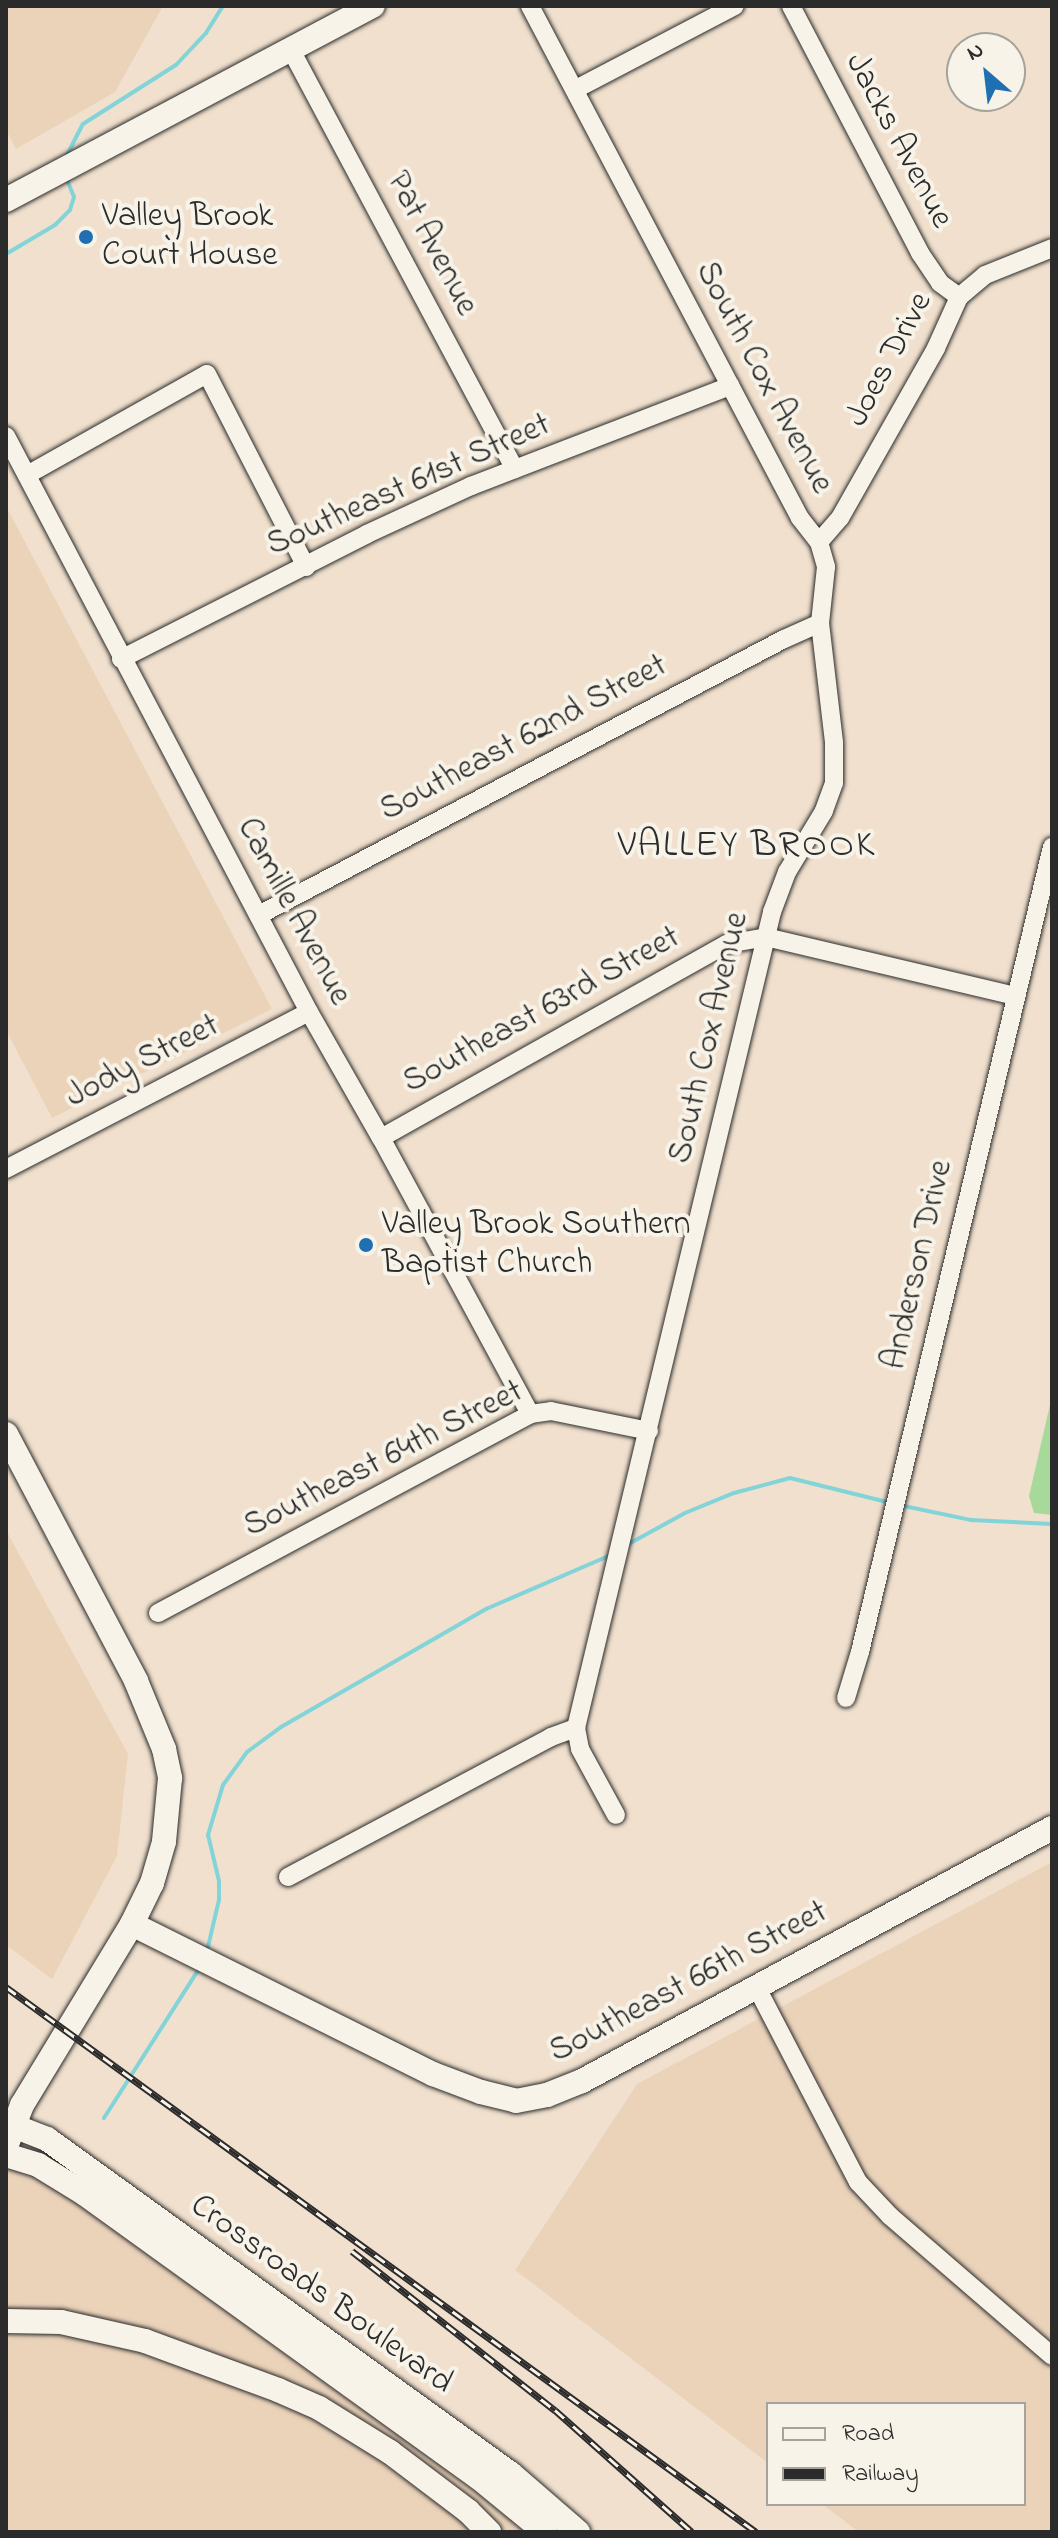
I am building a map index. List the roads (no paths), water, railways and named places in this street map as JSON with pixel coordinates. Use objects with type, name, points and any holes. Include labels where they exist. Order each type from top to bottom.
[{"type":"main road","points":[[6,200],[373,6]]},
{"type":"main road","name":"Crossroads Boulevard","points":[[6,1434],[136,1681],[164,1749],[170,1778],[164,1842],[152,1883],[132,1924],[9,2131],[47,2139],[446,2427],[548,2503],[578,2532]]},
{"type":"main road","name":"Southeast 66th Street","points":[[132,1924],[433,2074],[516,2101],[547,2095],[582,2081],[1052,1828]]},
{"type":"main road","name":"Crossroads Boulevard","points":[[6,2155],[38,2165],[85,2194],[509,2500],[545,2532]]},
{"type":"main road","points":[[6,2321],[61,2322],[145,2341],[278,2390],[319,2408],[390,2452],[468,2511],[489,2532]]},
{"type":"street","name":"South Cox Avenue","points":[[530,6],[800,518],[819,542],[826,567],[820,623],[834,743],[834,783],[824,811],[787,872],[766,937],[576,1728]]},
{"type":"street","points":[[576,89],[735,6]]},
{"type":"street","name":"Jacks Avenue","points":[[791,6],[920,253],[940,283],[959,297]]},
{"type":"street","name":"Pat Avenue","points":[[291,50],[515,469]]},
{"type":"street","name":"Joes Drive","points":[[819,542],[840,518],[936,348],[959,297],[985,275],[1052,248]]},
{"type":"street","points":[[27,475],[207,374],[306,567]]},
{"type":"street","name":"Southeast 61st Street","points":[[121,659],[367,534],[515,469],[730,386]]},
{"type":"street","name":"Camille Avenue","points":[[6,436],[309,1012],[530,1414]]},
{"type":"street","name":"Southeast 62nd Street","points":[[259,915],[784,639],[820,623]]},
{"type":"street","name":"Anderson Drive","points":[[846,1698],[1052,847]]},
{"type":"street","name":"Southeast 63rd Street","points":[[381,1138],[727,944],[766,937],[1016,996]]},
{"type":"street","name":"Jody Street","points":[[6,1169],[309,1012]]},
{"type":"street","name":"Southeast 64th Street","points":[[158,1613],[530,1414],[551,1411],[649,1431]]},
{"type":"street","points":[[288,1877],[551,1737],[576,1728],[580,1749],[616,1815]]},
{"type":"street","points":[[757,1988],[858,2182],[890,2216],[1052,2356]]},
{"type":"waterway","points":[[66,157],[83,124],[176,65],[206,33],[223,6]]},
{"type":"waterway","points":[[6,254],[55,225],[70,210],[74,197],[66,177]]},
{"type":"waterway","points":[[625,1546],[685,1513],[734,1493],[790,1478],[891,1503]]},
{"type":"waterway","points":[[899,1505],[971,1520],[1052,1524]]},
{"type":"waterway","points":[[207,1951],[219,1900],[219,1881],[208,1835],[223,1785],[247,1752],[281,1727],[486,1609],[611,1555]]},
{"type":"waterway","points":[[104,2118],[201,1966]]},
{"type":"railway","points":[[6,1987],[756,2532]]},
{"type":"railway","points":[[352,2251],[555,2410],[692,2532]]},
{"type":"place","name":"Valley Brook Court House","points":[[86,237]]},
{"type":"place","name":"Valley Brook Southern Baptist Church","points":[[366,1245]]},
{"type":"district","name":"VALLEY BROOK","points":[[747,847]]}]
